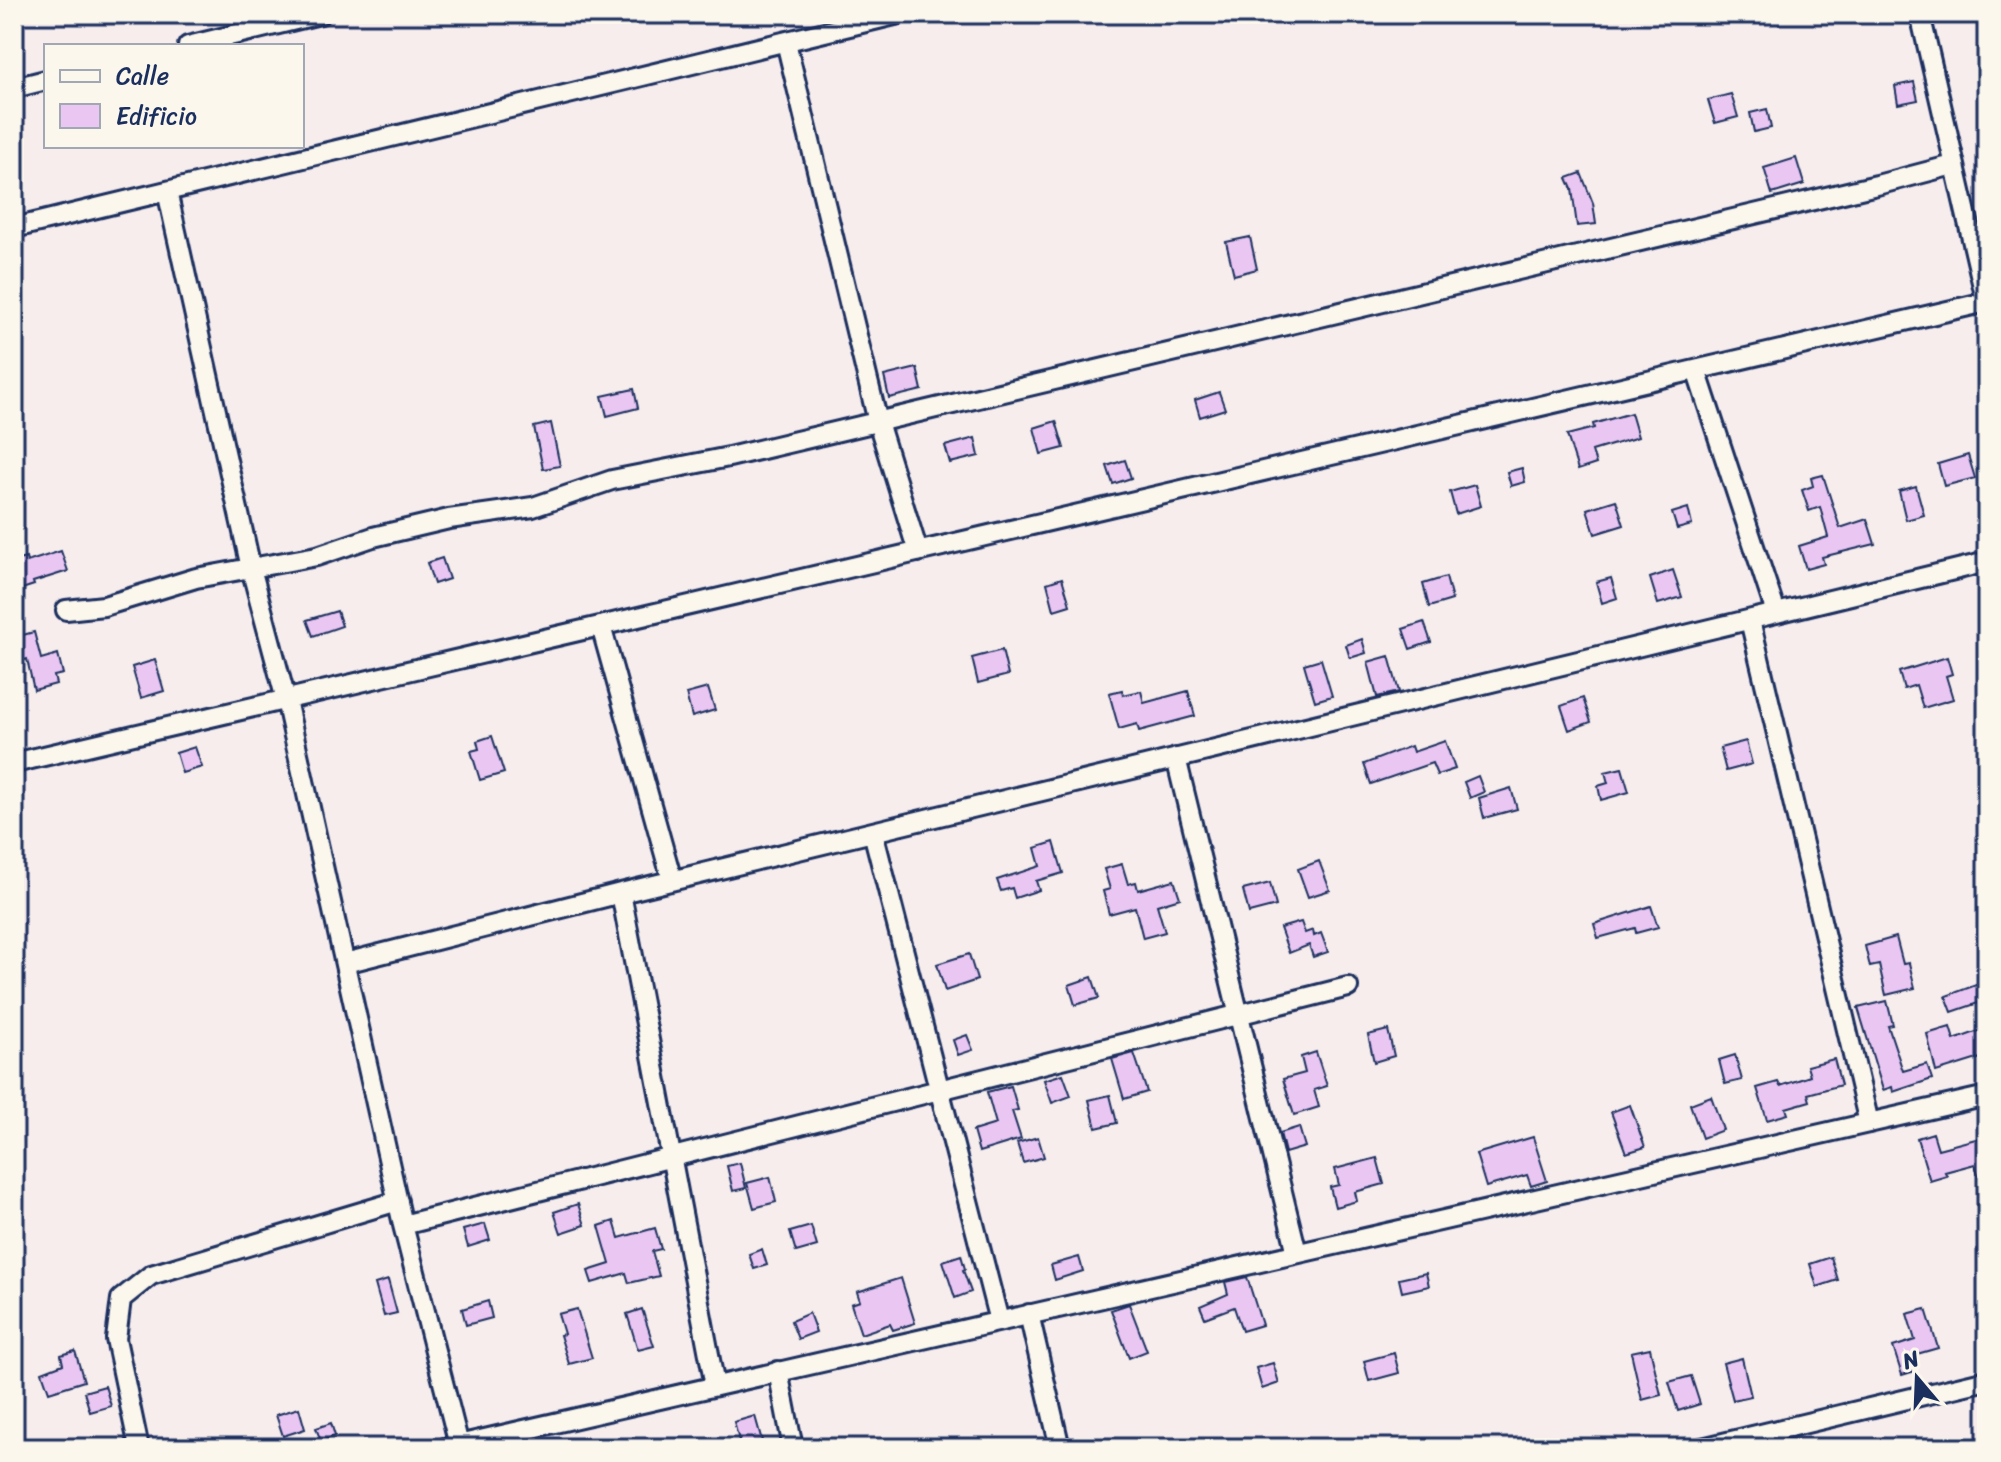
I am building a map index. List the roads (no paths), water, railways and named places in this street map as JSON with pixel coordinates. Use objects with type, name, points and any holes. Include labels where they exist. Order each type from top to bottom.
[{"type":"street","points":[[196,44],[320,14]]},
{"type":"street","points":[[14,228],[899,14]]},
{"type":"street","points":[[14,763],[1987,303],[1920,14]]},
{"type":"street","points":[[786,42],[878,422],[918,552]]},
{"type":"street","points":[[14,88],[44,80]]},
{"type":"street","points":[[66,610],[104,606],[180,582],[317,556],[373,537],[449,519],[533,507],[612,480],[729,457],[878,422],[1953,165]]},
{"type":"street","points":[[167,191],[251,568],[286,700],[452,1446],[1987,1096]]},
{"type":"street","points":[[1696,370],[1776,613]]},
{"type":"street","points":[[345,963],[672,880],[1987,562]]},
{"type":"street","points":[[1750,620],[1869,1123]]},
{"type":"street","points":[[601,626],[672,880]]},
{"type":"street","points":[[1176,758],[1297,1253]]},
{"type":"street","points":[[873,832],[999,1321]]},
{"type":"street","points":[[621,893],[715,1386]]},
{"type":"street","points":[[403,1225],[1348,987]]},
{"type":"street","points":[[139,1448],[116,1339],[121,1299],[151,1275],[398,1201]]},
{"type":"street","points":[[1029,1314],[1060,1448]]},
{"type":"street","points":[[778,1371],[793,1448]]},
{"type":"street","points":[[1702,1448],[1987,1380]]}]
